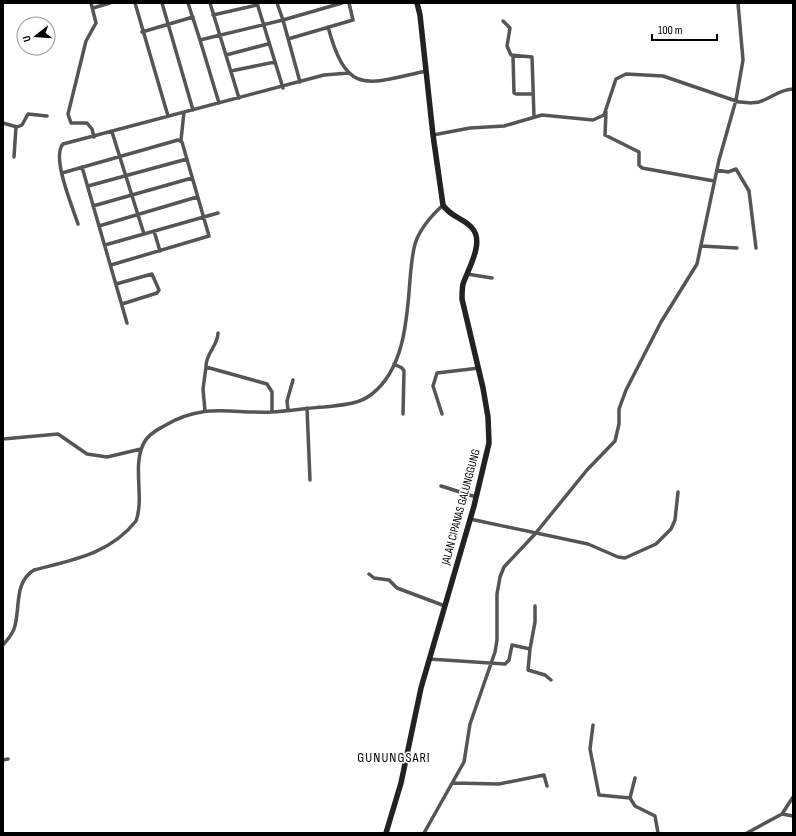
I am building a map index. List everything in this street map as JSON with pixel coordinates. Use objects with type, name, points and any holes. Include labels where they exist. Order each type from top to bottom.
[{"type":"street","points":[[91,3],[96,23],[86,41],[68,114],[71,123],[87,124],[92,129],[94,137]]},
{"type":"street","points":[[93,8],[110,3]]},
{"type":"street","points":[[135,3],[142,32],[168,116]]},
{"type":"street","points":[[162,3],[193,110]]},
{"type":"street","points":[[188,3],[219,103]]},
{"type":"street","points":[[210,3],[239,98]]},
{"type":"street","points":[[277,3],[300,82]]},
{"type":"street","points":[[200,40],[282,20],[342,3]]},
{"type":"street","points":[[288,39],[353,20],[349,3]]},
{"type":"street","points":[[3,645],[13,630],[20,587],[27,574],[34,570],[97,553],[107,547],[136,521],[141,449],[150,434],[178,418],[205,411],[236,410],[272,412],[362,401],[374,392],[387,377],[399,352],[407,317],[415,243],[426,223],[443,205],[433,135],[420,15],[417,3]]},
{"type":"street","points":[[424,833],[464,762],[470,724],[497,640],[497,594],[500,577],[504,567],[535,534],[587,470],[615,441],[619,424],[619,410],[626,390],[661,322],[697,264],[714,181],[730,114],[736,100],[743,60],[738,3]]},
{"type":"street","points":[[213,15],[257,4],[268,44],[283,88]]},
{"type":"street","points":[[142,32],[193,17]]},
{"type":"street","points":[[503,21],[510,28],[508,48],[510,55],[532,57],[532,94],[534,117]]},
{"type":"street","points":[[328,27],[335,50],[349,73],[365,82],[382,81],[426,71]]},
{"type":"street","points":[[226,55],[268,44]]},
{"type":"street","points":[[513,56],[514,93],[532,94]]},
{"type":"street","points":[[231,71],[275,62]]},
{"type":"street","points":[[78,224],[62,173],[59,151],[63,144],[219,103],[283,88],[324,75],[349,73]]},
{"type":"street","points":[[433,135],[470,128],[504,126],[534,117],[557,116],[593,120],[604,115],[616,79],[626,74],[663,76],[736,100],[756,103],[787,89],[793,89]]},
{"type":"street","points":[[607,107],[605,135],[639,152],[640,155],[638,162],[642,168],[714,181]]},
{"type":"street","points":[[111,265],[208,237],[204,217],[181,140],[184,112]]},
{"type":"street","points":[[3,123],[16,127],[22,125],[28,114],[47,116]]},
{"type":"street","points":[[14,158],[16,127]]},
{"type":"street","points":[[112,132],[121,156],[144,234]]},
{"type":"street","points":[[62,173],[181,140]]},
{"type":"street","points":[[88,186],[187,159]]},
{"type":"street","points":[[82,167],[127,323]]},
{"type":"street","points":[[717,170],[728,172],[736,170],[748,188],[756,248]]},
{"type":"street","points":[[93,206],[192,178]]},
{"type":"street","points":[[99,226],[197,196]]},
{"type":"street","name":"JALAN CIPANAS GALUNGGUNG","points":[[386,833],[401,783],[421,688],[470,519],[489,443],[488,417],[462,299],[463,286],[475,251],[476,237],[474,229],[450,214],[443,205]]},
{"type":"street","points":[[105,245],[218,213]]},
{"type":"street","points":[[154,231],[160,251]]},
{"type":"street","points":[[701,246],[737,248]]},
{"type":"street","points":[[116,284],[152,274],[159,290],[157,293],[122,304]]},
{"type":"street","points":[[467,274],[492,278]]},
{"type":"street","points":[[205,411],[203,389],[206,360],[217,342],[218,333]]},
{"type":"street","points":[[394,364],[402,368],[404,371],[403,414]]},
{"type":"street","points":[[206,367],[267,384],[272,392],[272,412]]},
{"type":"street","points":[[442,414],[433,384],[436,374],[476,368]]},
{"type":"street","points":[[288,410],[287,401],[293,380]]},
{"type":"street","points":[[307,408],[310,480]]},
{"type":"street","points":[[3,439],[58,434],[87,454],[106,457],[141,449]]},
{"type":"street","points":[[441,486],[476,497]]},
{"type":"street","points":[[470,519],[535,534],[588,544],[618,557],[628,557],[656,544],[671,529],[675,520],[678,492]]},
{"type":"street","points":[[369,574],[374,578],[389,580],[397,588],[445,606]]},
{"type":"street","points":[[535,606],[536,622],[530,649],[528,670],[545,675],[551,680]]},
{"type":"street","points":[[429,659],[490,664],[507,663],[512,646],[530,649]]},
{"type":"street","points":[[594,725],[590,749],[598,793],[603,797],[625,796],[630,798],[635,806],[655,816],[658,833]]},
{"type":"street","points":[[3,760],[8,759]]},
{"type":"street","points":[[452,783],[499,784],[544,775],[547,786]]},
{"type":"street","points":[[630,798],[635,778]]},
{"type":"street","points":[[747,833],[782,814],[793,797]]},
{"type":"street","points":[[782,814],[793,816]]},
{"type":"district","name":"GUNUNGSARI","points":[[394,757]]}]
